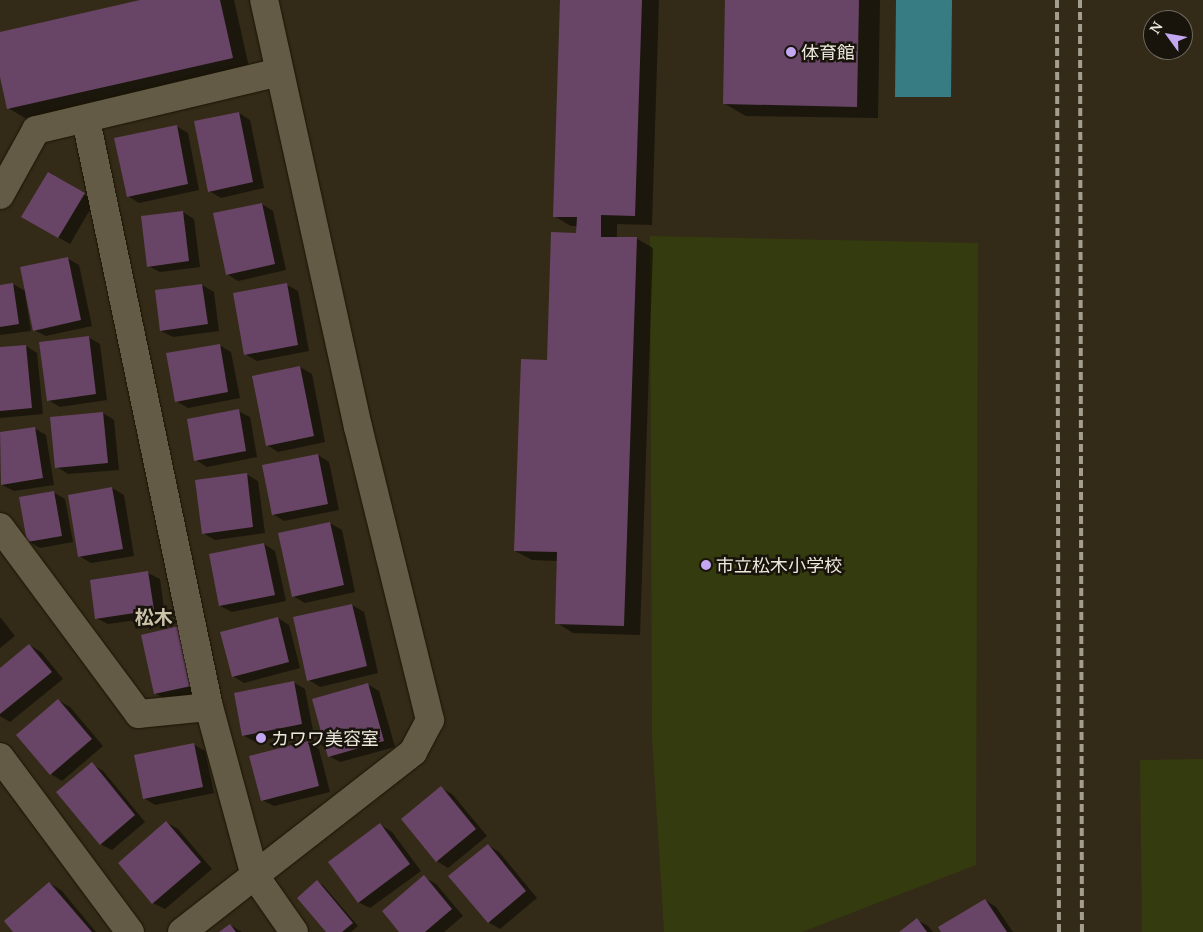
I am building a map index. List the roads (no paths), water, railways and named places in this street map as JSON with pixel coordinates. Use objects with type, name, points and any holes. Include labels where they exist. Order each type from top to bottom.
[{"type":"street","points":[[182,932],[414,752],[430,720],[358,427],[264,0]]},
{"type":"street","points":[[0,195],[36,130],[86,120],[279,72]]},
{"type":"street","points":[[86,120],[208,707],[255,876],[294,932]]},
{"type":"street","points":[[0,527],[139,714],[208,707]]},
{"type":"street","points":[[0,757],[130,932]]},
{"type":"water","points":[[896,0],[952,0],[951,97],[895,97]]},
{"type":"railway","points":[[1057,0],[1059,932]]},
{"type":"railway","points":[[1080,0],[1082,932]]},
{"type":"place","name":"体育館","points":[[791,52]]},
{"type":"place","name":"市立松木小学校","points":[[706,565]]},
{"type":"place","name":"カワワ美容室","points":[[261,738]]},
{"type":"district","name":"松木","points":[[154,618]]}]
